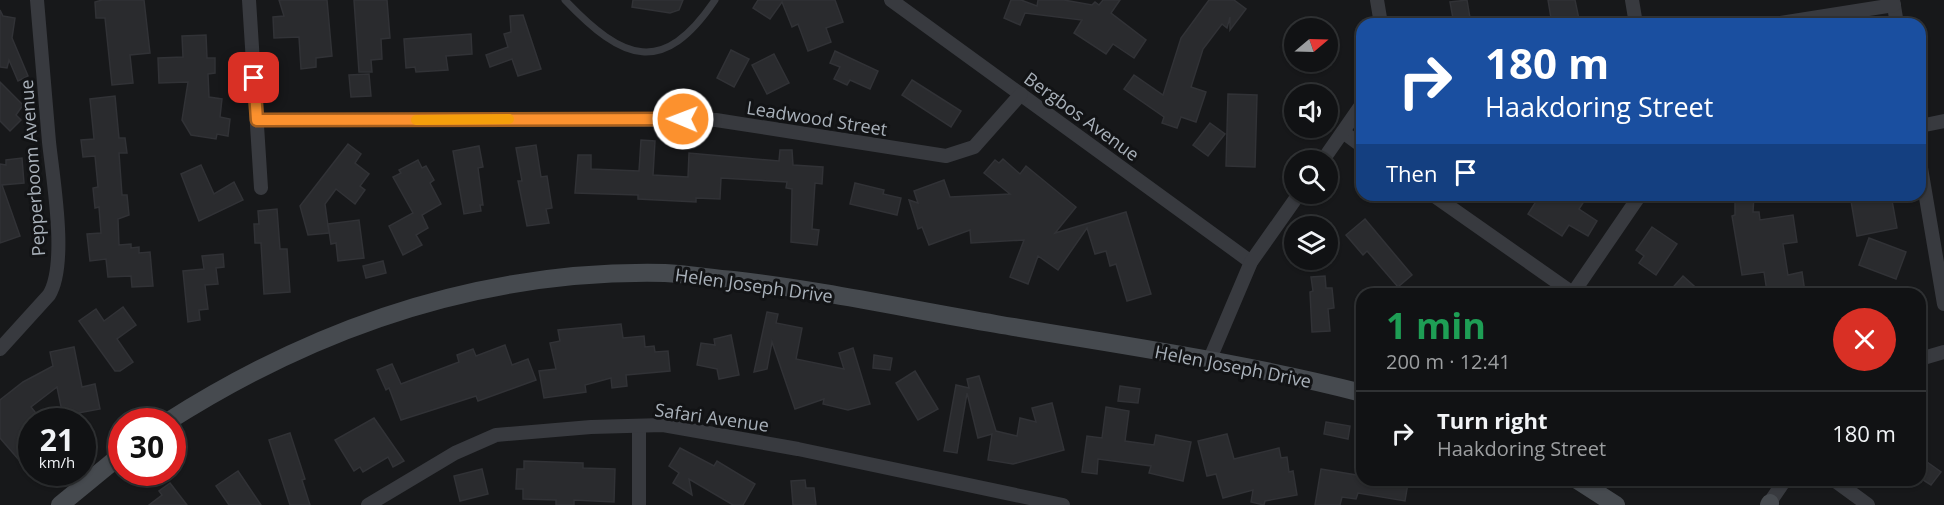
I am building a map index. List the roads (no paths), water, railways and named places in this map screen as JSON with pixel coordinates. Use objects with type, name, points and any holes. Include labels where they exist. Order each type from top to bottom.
[{"type":"street","name":"Pepperboom Avenue","points":[[0,349],[49,295],[55,285],[57,274],[56,222],[38,0]]},
{"type":"street","points":[[249,0],[261,188]]},
{"type":"street","name":"Bergbos Avenue","points":[[891,0],[907,5],[1021,94],[1251,262]]},
{"type":"street","points":[[1377,0],[1380,18]]},
{"type":"street","points":[[1632,0],[1635,18]]},
{"type":"street","points":[[1806,18],[1893,2],[1896,18]]},
{"type":"street","name":"Leadwood Street","points":[[257,120],[716,120],[946,156],[974,147],[1021,94]]},
{"type":"street","points":[[1330,150],[1356,113]]},
{"type":"street","points":[[1926,125],[1944,122]]},
{"type":"street","points":[[1343,132],[1356,142]]},
{"type":"street","points":[[1926,198],[1944,304]]},
{"type":"street","points":[[1441,201],[1565,288]]},
{"type":"street","points":[[1577,288],[1636,201]]},
{"type":"street","points":[[1209,361],[1251,262],[1292,204]]},
{"type":"street","name":"Helen Joseph Drive","points":[[186,410],[242,376],[303,346],[429,301],[486,288],[546,279],[667,273],[778,285],[1209,361],[1356,392]]},
{"type":"street","points":[[1926,357],[1944,352]]},
{"type":"street","name":"Safari Avenue","points":[[368,505],[455,453],[496,435],[663,425],[798,449],[1063,505]]},
{"type":"street","points":[[639,426],[639,505]]},
{"type":"street","points":[[60,505],[108,466]]},
{"type":"street","points":[[1586,486],[1616,505]]},
{"type":"street","points":[[1769,504],[1781,486]]},
{"type":"street","points":[[1842,486],[1868,505]]},
{"type":"lane","points":[[565,0],[605,34],[631,50],[644,53],[663,51],[679,42],[692,31],[715,0]]}]
